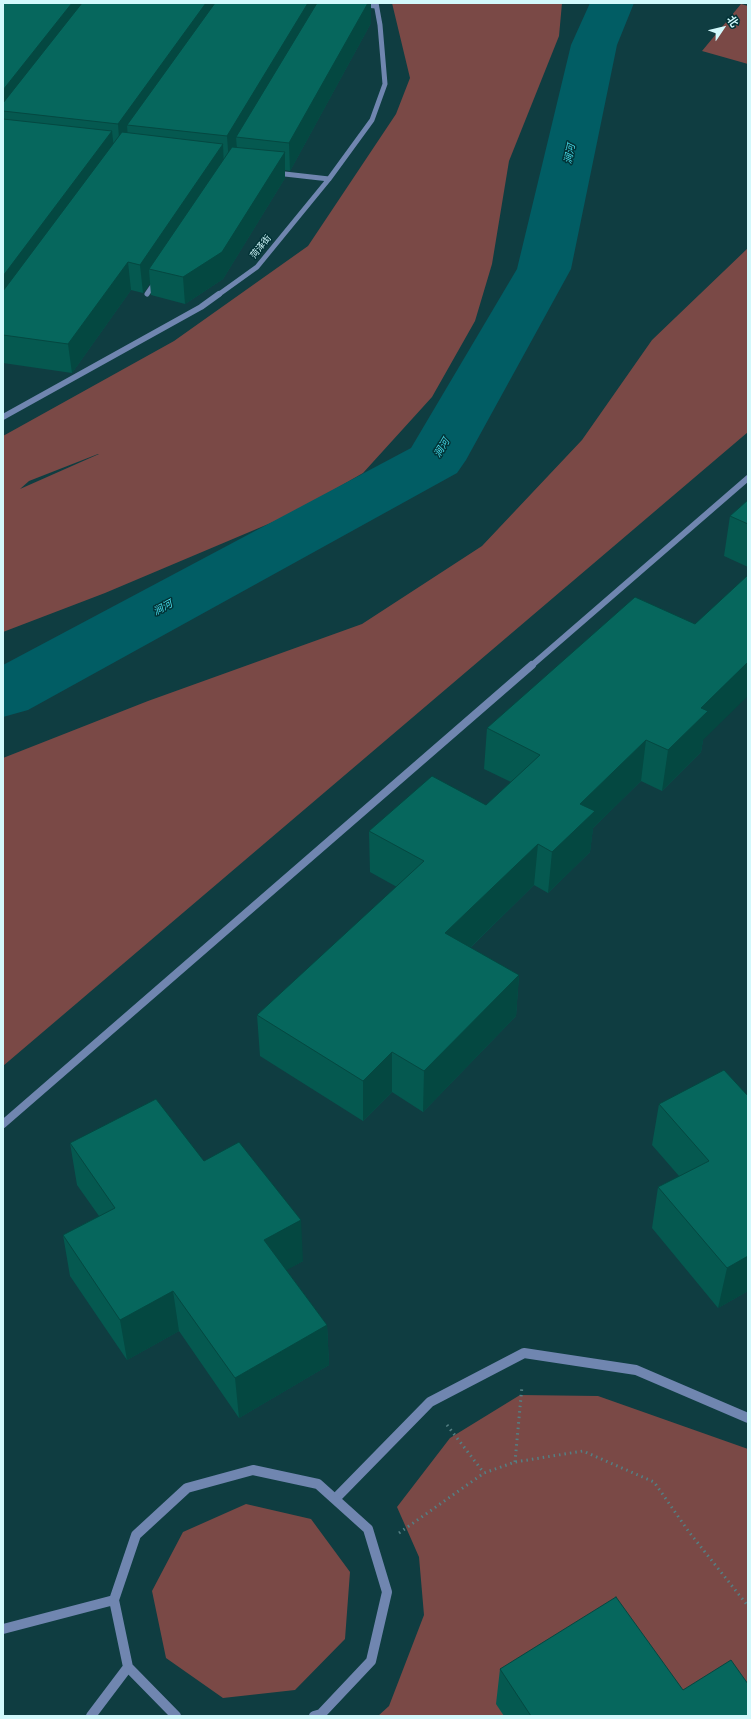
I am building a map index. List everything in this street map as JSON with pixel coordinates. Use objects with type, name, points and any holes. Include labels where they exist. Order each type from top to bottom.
[{"type":"street","points":[[341,3],[376,4]]},
{"type":"street","name":"菏泽街","points":[[3,417],[201,307],[256,267],[329,179],[372,120],[385,84],[380,25],[376,4]]},
{"type":"street","points":[[269,172],[329,179]]},
{"type":"street","points":[[147,294],[160,274]]},
{"type":"street","points":[[3,1124],[748,478]]},
{"type":"street","points":[[335,1499],[430,1402],[524,1353],[636,1370],[748,1418]]},
{"type":"street","points":[[176,1716],[128,1667],[114,1600],[136,1535],[187,1488],[253,1470],[318,1484],[368,1528],[387,1592],[371,1661],[321,1714],[314,1716]]},
{"type":"street","points":[[3,1629],[114,1600]]},
{"type":"street","points":[[91,1716],[128,1667]]},
{"type":"path","points":[[515,1462],[524,1353]]},
{"type":"path","points":[[430,1402],[484,1473]]},
{"type":"path","points":[[374,1550],[484,1473],[515,1462],[583,1451],[654,1482],[689,1532],[748,1606]]},
{"type":"shaded area","points":[[392,3],[562,3],[559,36],[509,161],[492,264],[475,321],[432,397],[363,473],[292,514],[105,593],[3,632],[3,436],[174,341],[308,246],[396,114],[410,78]],"holes":[[[99,454],[20,489],[29,481]]]},
{"type":"shaded area","points":[[741,4],[748,6],[748,64],[702,51]]},
{"type":"shaded area","points":[[748,248],[748,432],[3,1066],[3,758],[148,701],[362,624],[482,546],[582,440],[652,340]]},
{"type":"shaded area","points":[[520,1395],[598,1396],[748,1449],[748,1716],[378,1716],[389,1706],[424,1615],[419,1557],[397,1507],[450,1438]]},
{"type":"shaded area","points":[[246,1504],[311,1519],[350,1572],[345,1639],[295,1690],[223,1698],[166,1658],[152,1591],[183,1532]]},
{"type":"building","points":[[3,3],[72,3],[3,90]]},
{"type":"building","points":[[82,3],[206,3],[118,124],[3,111],[3,103]]},
{"type":"building","points":[[215,3],[308,3],[227,136],[127,125]]},
{"type":"building","points":[[317,3],[368,3],[289,143],[236,137]]},
{"type":"building","points":[[3,119],[112,131],[3,276]]},
{"type":"building","points":[[122,132],[223,144],[140,265],[128,262],[68,344],[3,335],[3,291]]},
{"type":"building","points":[[232,147],[285,152],[222,252],[183,277],[149,269]]},
{"type":"building","points":[[748,500],[748,524],[730,516]]},
{"type":"building","points":[[748,575],[748,662],[701,708],[708,711],[668,750],[646,740],[580,804],[595,811],[552,852],[538,844],[445,933],[519,975],[424,1071],[392,1052],[363,1081],[257,1015],[424,861],[369,831],[432,776],[486,805],[540,755],[487,728],[635,597],[695,624]]},
{"type":"building","points":[[724,1070],[748,1096],[748,1256],[727,1268],[658,1187],[709,1161],[659,1104]]},
{"type":"building","points":[[156,1099],[204,1161],[239,1142],[301,1220],[264,1240],[327,1325],[235,1378],[173,1291],[120,1320],[63,1235],[115,1208],[70,1143]]},
{"type":"building","points":[[616,1597],[683,1690],[731,1660],[748,1684],[748,1716],[531,1716],[500,1669]]},
{"type":"waterway","name":"涧河","points":[[3,694],[435,460],[544,269],[594,45],[612,3]]}]
